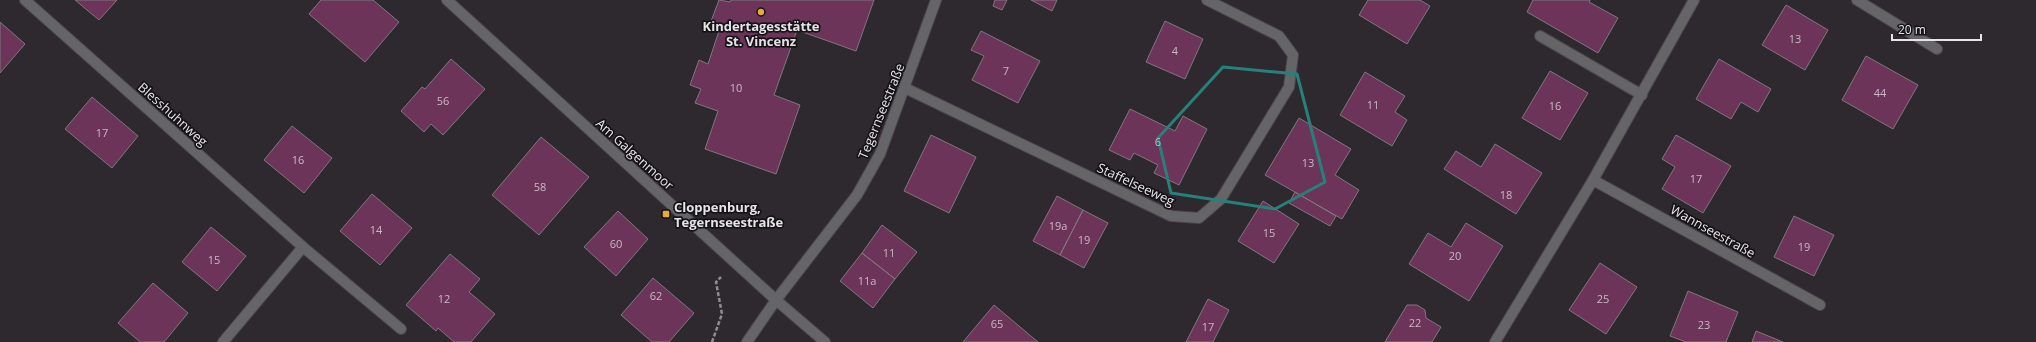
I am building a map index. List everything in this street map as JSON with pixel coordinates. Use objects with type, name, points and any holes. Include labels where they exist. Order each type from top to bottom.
[{"type":"street","name":"Blesshuhnweg","points":[[25,0],[303,247],[400,329]]},
{"type":"street","name":"Am Galgenmoor","points":[[447,0],[733,262],[825,342]]},
{"type":"street","name":"Tegernseestraße","points":[[747,342],[776,300],[857,195],[880,154],[936,0]]},
{"type":"street","name":"Staffelseeweg","points":[[905,88],[1171,216],[1199,218],[1221,199],[1289,87],[1293,55],[1279,36],[1207,0]]},
{"type":"street","points":[[1495,342],[1593,180],[1694,0]]},
{"type":"street","points":[[1857,0],[1937,49]]},
{"type":"street","points":[[1540,36],[1642,95]]},
{"type":"street","name":"Wannseestraße","points":[[1593,180],[1820,306]]},
{"type":"street","points":[[223,342],[303,247]]},
{"type":"path","points":[[712,342],[722,314],[716,282],[733,262]]},
{"type":"highlighted area","points":[[1223,67],[1297,74],[1325,182],[1275,209],[1171,193],[1158,138]]},
{"type":"building","points":[[75,0],[117,0],[99,20]]},
{"type":"building","points":[[321,0],[373,0],[399,22],[365,62],[309,14]]},
{"type":"building","points":[[719,0],[730,2],[731,0],[874,0],[856,51],[797,30],[774,95],[800,105],[776,174],[705,149],[718,111],[695,103],[701,89],[690,85],[699,60],[708,64],[720,28],[710,24]]},
{"type":"building","points":[[995,0],[1007,0],[1002,10],[993,6]]},
{"type":"building","points":[[1031,0],[1057,0],[1052,11]]},
{"type":"building","points":[[1368,0],[1420,0],[1430,6],[1407,44],[1359,15]]},
{"type":"building","points":[[1533,0],[1590,0],[1589,2],[1618,18],[1598,53],[1527,12]]},
{"type":"building","points":[[1786,5],[1828,30],[1805,70],[1762,45]]},
{"type":"building","points":[[1165,21],[1203,39],[1185,79],[1146,62]]},
{"type":"building","points":[[0,22],[25,44],[0,73]]},
{"type":"building","points":[[981,31],[1040,61],[1018,103],[972,80],[984,56],[971,50]]},
{"type":"building","points":[[1866,56],[1918,85],[1893,129],[1842,100]]},
{"type":"building","points":[[451,59],[485,89],[443,135],[431,124],[424,132],[401,111],[422,87],[425,89]]},
{"type":"building","points":[[1719,59],[1771,89],[1758,112],[1741,102],[1731,119],[1696,99]]},
{"type":"building","points":[[1550,71],[1588,93],[1560,140],[1522,118]]},
{"type":"building","points":[[1365,72],[1405,96],[1395,112],[1407,120],[1392,146],[1340,115]]},
{"type":"building","points":[[92,97],[138,136],[112,168],[65,129]]},
{"type":"building","points":[[1130,109],[1175,131],[1183,116],[1207,129],[1179,185],[1154,173],[1158,165],[1134,153],[1130,160],[1109,150]]},
{"type":"building","points":[[1299,118],[1351,149],[1335,175],[1359,190],[1342,219],[1265,175]]},
{"type":"building","points":[[292,126],[332,158],[304,193],[264,160]]},
{"type":"building","points":[[931,135],[976,157],[949,213],[904,191]]},
{"type":"building","points":[[1676,135],[1731,166],[1703,213],[1662,189],[1675,167],[1662,159]]},
{"type":"building","points":[[541,137],[589,177],[539,235],[492,195]]},
{"type":"building","points":[[1495,144],[1542,173],[1516,214],[1444,169],[1456,151],[1481,167]]},
{"type":"building","points":[[1295,192],[1336,216],[1330,226],[1289,203]]},
{"type":"building","points":[[372,194],[412,228],[380,265],[340,231]]},
{"type":"building","points":[[1057,196],[1083,210],[1060,255],[1033,241]]},
{"type":"building","points":[[1263,201],[1299,224],[1274,263],[1238,241]]},
{"type":"building","points":[[1083,210],[1108,223],[1084,268],[1060,255]]},
{"type":"building","points":[[618,211],[648,239],[616,276],[584,247]]},
{"type":"building","points":[[1794,216],[1834,235],[1814,276],[1774,257]]},
{"type":"building","points":[[1466,223],[1503,246],[1469,301],[1409,264],[1428,233],[1451,247]]},
{"type":"building","points":[[882,225],[917,252],[895,279],[862,253]]},
{"type":"building","points":[[211,227],[246,256],[217,291],[182,262]]},
{"type":"building","points":[[862,253],[895,279],[873,308],[840,281]]},
{"type":"building","points":[[450,254],[480,279],[469,292],[495,314],[471,342],[454,342],[438,328],[436,331],[406,305]]},
{"type":"building","points":[[1600,263],[1637,287],[1606,334],[1569,310]]},
{"type":"building","points":[[653,278],[694,313],[669,342],[652,342],[621,315]]},
{"type":"building","points":[[153,283],[188,313],[164,342],[140,342],[118,323]]},
{"type":"building","points":[[1688,291],[1738,312],[1726,342],[1686,342],[1670,336]]},
{"type":"building","points":[[1208,299],[1229,310],[1213,342],[1186,342]]},
{"type":"building","points":[[994,305],[1038,342],[963,342]]},
{"type":"building","points":[[1407,305],[1417,305],[1425,310],[1426,318],[1441,327],[1432,342],[1385,342]]},
{"type":"building","points":[[1756,331],[1783,342],[1752,342]]},
{"type":"place","name":"Kindertagesstätte St. Vincenz","points":[[761,12]]},
{"type":"place","name":"Cloppenburg, Tegernseestraße","points":[[666,214]]}]
